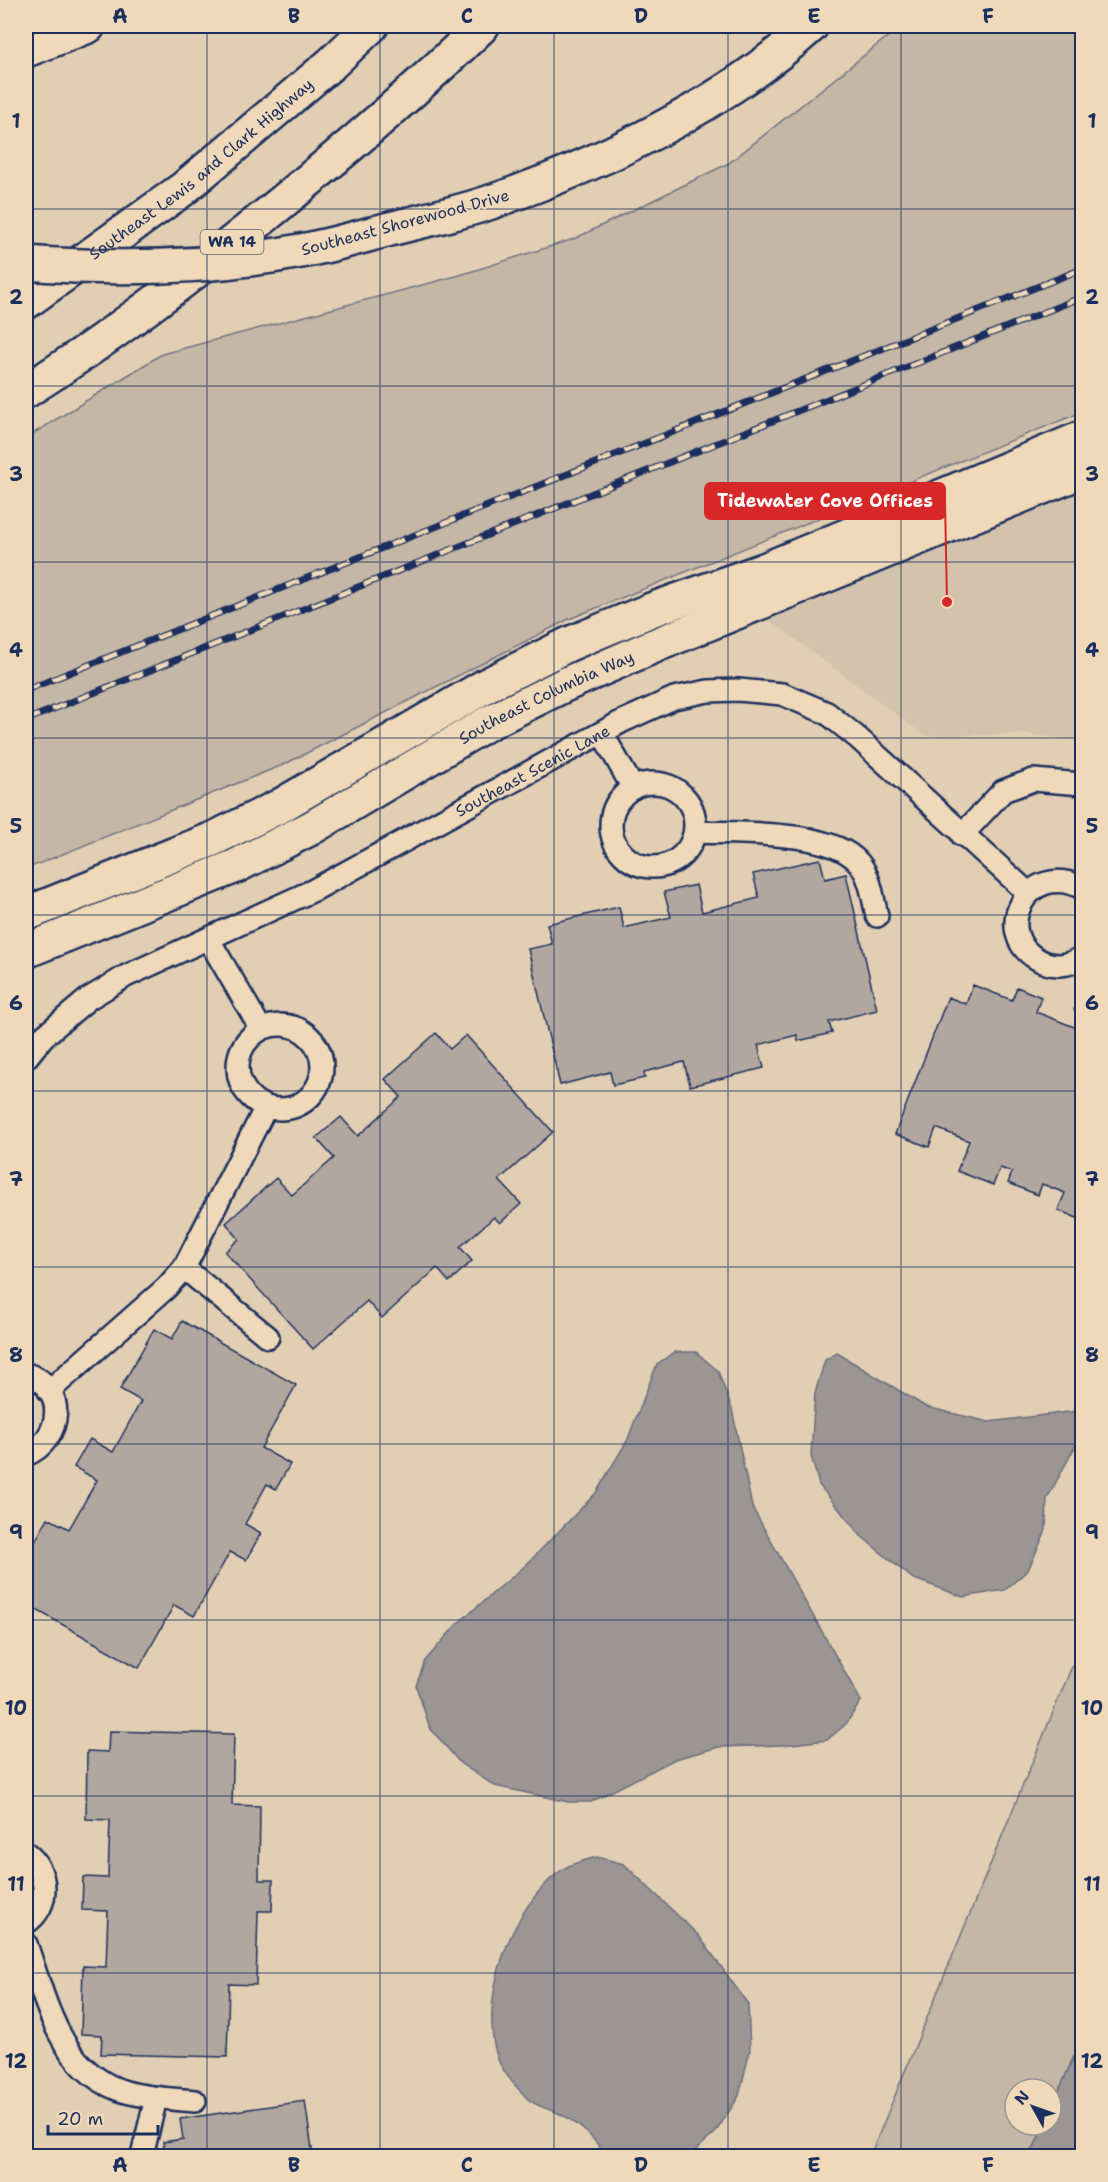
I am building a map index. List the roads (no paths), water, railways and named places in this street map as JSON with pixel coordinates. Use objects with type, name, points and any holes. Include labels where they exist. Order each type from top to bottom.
[{"type":"main road","points":[[26,50],[88,26]]},
{"type":"main road","name":"Southeast Lewis and Clark Highway","points":[[26,302],[183,189],[332,63],[371,26]]},
{"type":"main road","name":"WA 14","points":[[26,391],[158,301],[300,188],[428,79],[482,26]]},
{"type":"main road","points":[[428,79],[497,26]]},
{"type":"main road","name":"Southeast Shorewood Drive","points":[[26,263],[124,268],[305,251],[486,204],[587,166],[668,125],[736,84],[811,26]]},
{"type":"main road","name":"Southeast Columbia Way","points":[[26,914],[213,839],[280,806],[487,685],[569,644],[651,610],[764,570],[1083,438]]},
{"type":"main road","name":"Southeast Columbia Way","points":[[26,951],[236,866],[311,828],[488,723],[564,685],[656,645],[1083,471]]},
{"type":"lane","name":"Southeast Scenic Lane","points":[[26,1058],[43,1036],[88,999],[126,976],[314,890],[602,733],[674,698],[696,693],[738,690],[782,694],[827,713],[858,738],[1028,894]]},
{"type":"lane","points":[[602,733],[633,789]]},
{"type":"lane","points":[[962,835],[1004,790],[1033,780],[1083,784]]},
{"type":"lane","points":[[652,782],[667,785],[680,792],[689,802],[695,817],[695,832],[690,845],[681,857],[668,865],[639,866],[626,858],[616,847],[611,834],[611,819],[616,805],[633,789],[652,782]]},
{"type":"lane","points":[[695,832],[804,838],[840,848],[859,863],[869,882],[877,916]]},
{"type":"lane","points":[[1083,888],[1057,880],[1043,884],[1028,894],[1016,917],[1017,932],[1022,945],[1032,957],[1044,963],[1059,966],[1083,957]]},
{"type":"lane","points":[[209,940],[261,1029]]},
{"type":"lane","points":[[279,1024],[294,1026],[312,1039],[322,1059],[322,1073],[317,1087],[308,1099],[295,1106],[281,1109],[266,1107],[254,1100],[244,1089],[238,1075],[238,1060],[243,1046],[261,1029],[279,1024]]},
{"type":"lane","points":[[49,1391],[166,1288],[184,1268],[266,1107]]},
{"type":"lane","points":[[184,1268],[268,1337]]},
{"type":"lane","points":[[26,1374],[40,1382],[49,1391],[55,1404],[56,1417],[53,1431],[46,1443],[26,1455]]},
{"type":"lane","points":[[26,1852],[40,1869],[44,1882],[44,1896],[39,1909],[26,1923]]},
{"type":"lane","points":[[26,1944],[60,2037],[74,2059],[101,2081],[126,2092],[156,2098],[195,2101]]},
{"type":"lane","points":[[142,2157],[156,2098]]},
{"type":"railway","points":[[26,690],[1082,269]]},
{"type":"railway","points":[[26,720],[1082,297]]},
{"type":"place","name":"Tidewater Cove Offices","points":[[947,602]]}]
